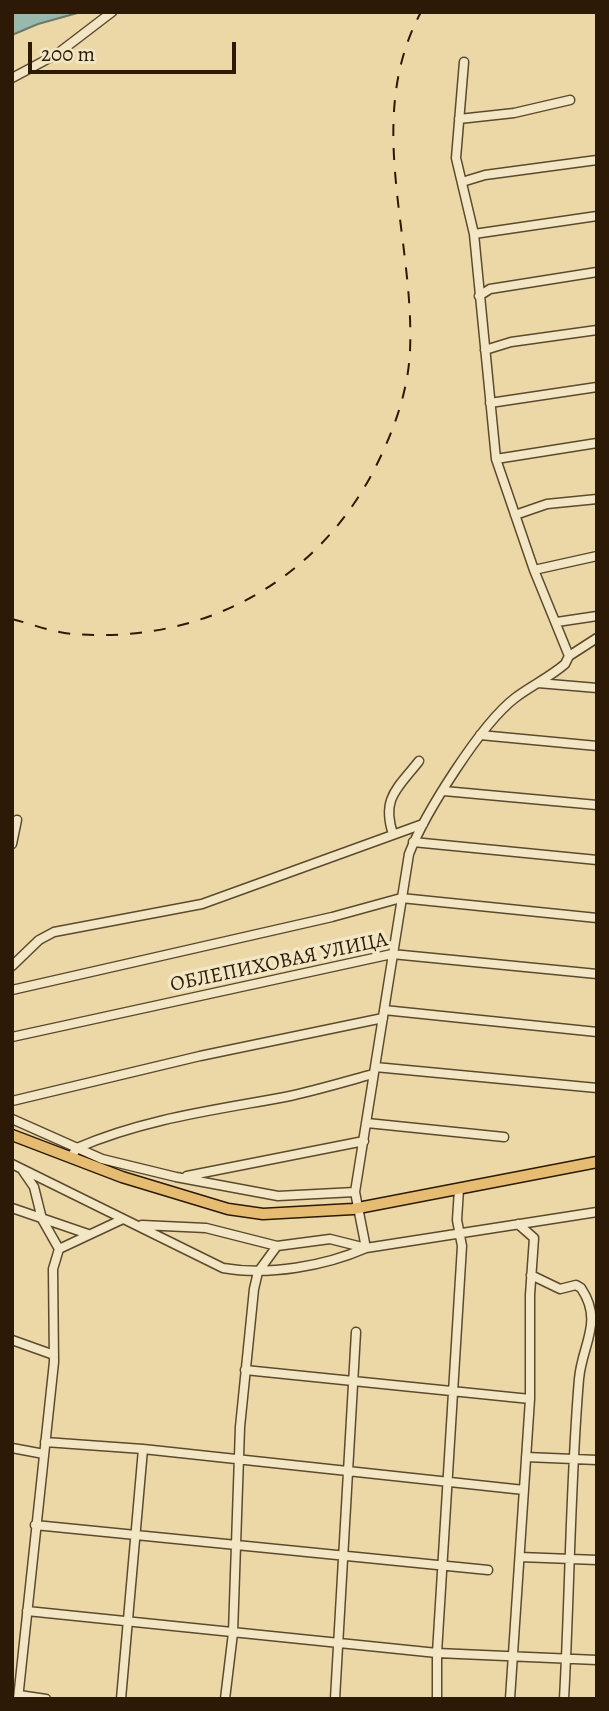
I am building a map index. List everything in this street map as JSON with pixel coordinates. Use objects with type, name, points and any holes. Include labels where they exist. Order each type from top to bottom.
[{"type":"main road","points":[[12,1135],[122,1177],[228,1209],[263,1214],[358,1208],[597,1163]]},
{"type":"street","points":[[12,78],[57,54],[113,12]]},
{"type":"street","points":[[464,62],[456,158],[474,234],[496,459],[534,570],[569,656]]},
{"type":"street","points":[[459,118],[514,113],[570,100]]},
{"type":"street","points":[[462,183],[485,175],[597,160]]},
{"type":"street","points":[[474,234],[597,216]]},
{"type":"street","points":[[479,296],[490,289],[597,272]]},
{"type":"street","points":[[485,349],[512,342],[597,330]]},
{"type":"street","points":[[490,403],[597,387]]},
{"type":"street","points":[[496,459],[597,443]]},
{"type":"street","points":[[516,515],[547,504],[597,499]]},
{"type":"street","points":[[534,570],[597,556]]},
{"type":"street","points":[[557,622],[597,616]]},
{"type":"street","points":[[366,1248],[355,1192],[401,898],[414,842],[480,735],[514,698],[565,664],[569,656],[597,638]]},
{"type":"street","points":[[538,683],[597,688]]},
{"type":"street","points":[[480,735],[597,746]]},
{"type":"street","points":[[393,834],[387,817],[389,800],[419,761]]},
{"type":"street","points":[[444,791],[597,804]]},
{"type":"street","points":[[12,844],[17,820]]},
{"type":"street","points":[[12,967],[39,940],[54,932],[202,904],[423,824]]},
{"type":"street","points":[[414,842],[597,860]]},
{"type":"street","points":[[12,990],[332,917],[401,898],[597,918]]},
{"type":"street","name":"ОБЛЕПИХОВАЯ УЛИЦА","points":[[12,1037],[392,954],[597,974]]},
{"type":"street","points":[[12,1101],[384,1014],[597,1032]]},
{"type":"street","points":[[71,1157],[77,1148],[145,1124],[234,1104],[286,1097],[374,1071],[597,1088]]},
{"type":"street","points":[[12,1119],[102,1159],[184,1177],[278,1196],[355,1192]]},
{"type":"street","points":[[367,1124],[504,1137]]},
{"type":"street","points":[[184,1177],[364,1141]]},
{"type":"street","points":[[15,1165],[34,1186],[42,1219],[60,1249]]},
{"type":"street","points":[[15,1165],[223,1268],[258,1272],[349,1255],[366,1248],[460,1236],[597,1212]]},
{"type":"street","points":[[437,1699],[437,1653],[460,1236],[457,1220],[459,1189]]},
{"type":"street","points":[[12,1208],[88,1234]]},
{"type":"street","points":[[46,1699],[18,1697],[54,1355],[54,1269],[60,1249],[122,1219]]},
{"type":"street","points":[[510,1699],[530,1399],[534,1238],[518,1224]]},
{"type":"street","points":[[139,1225],[206,1228],[277,1245],[330,1239],[366,1248]]},
{"type":"street","points":[[225,1699],[233,1633],[238,1459],[245,1370],[258,1272],[277,1245]]},
{"type":"street","points":[[531,1275],[560,1289],[576,1284],[586,1294],[594,1325],[580,1366],[572,1459],[572,1559],[564,1699]]},
{"type":"street","points":[[335,1699],[356,1332]]},
{"type":"street","points":[[12,1340],[54,1355]]},
{"type":"street","points":[[245,1370],[530,1399]]},
{"type":"street","points":[[45,1442],[143,1449],[524,1490]]},
{"type":"street","points":[[12,1448],[44,1454]]},
{"type":"street","points":[[121,1699],[143,1449]]},
{"type":"street","points":[[526,1457],[597,1460]]},
{"type":"street","points":[[35,1525],[134,1537],[488,1570]]},
{"type":"street","points":[[520,1557],[597,1560]]},
{"type":"street","points":[[27,1611],[437,1653],[597,1660]]},
{"type":"street","points":[[12,1650],[23,1651]]},
{"type":"water","points":[[12,12],[81,12],[38,24],[12,35]]},
{"type":"railway","points":[[12,619],[66,633],[121,635],[166,629],[208,617],[249,599],[286,575],[319,546],[348,512],[387,444],[398,414],[409,367],[410,308],[393,137],[396,94],[404,53],[421,12]]}]
